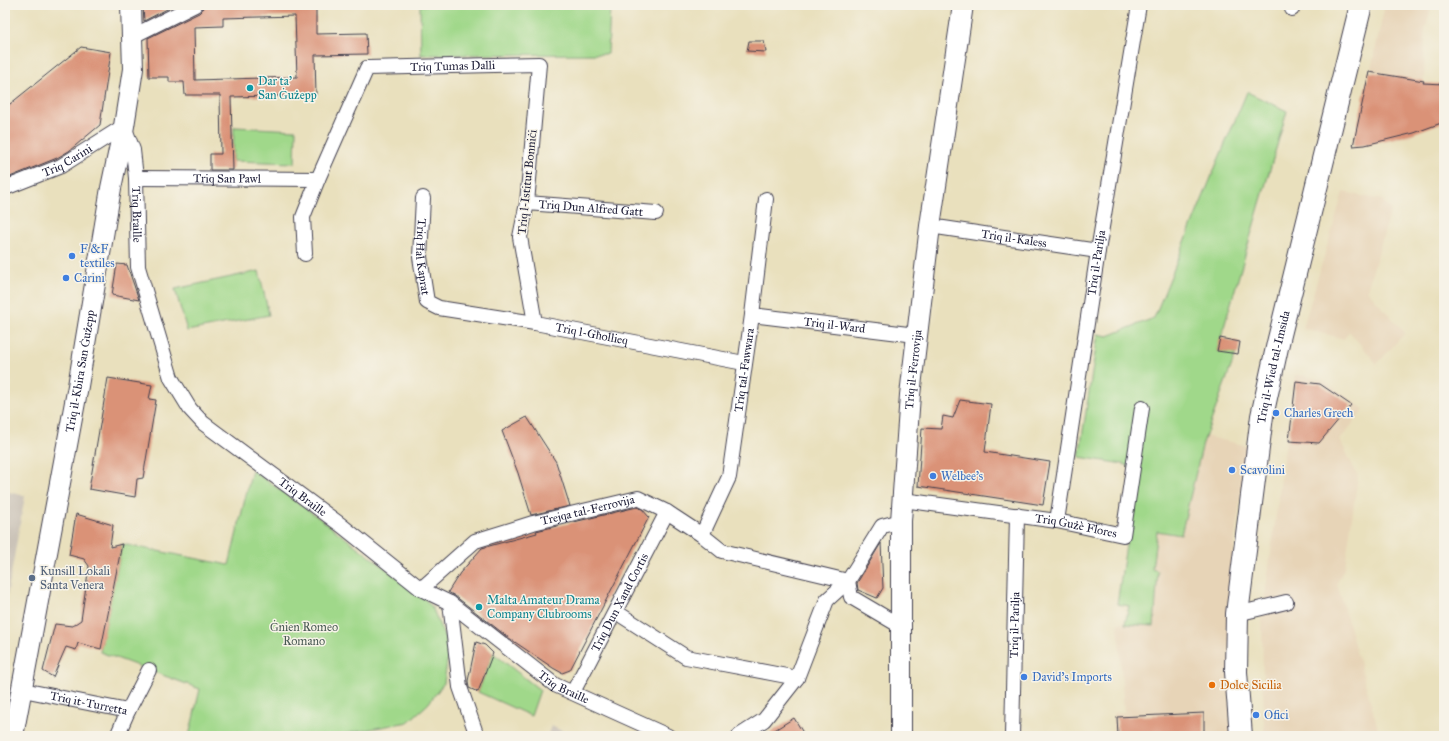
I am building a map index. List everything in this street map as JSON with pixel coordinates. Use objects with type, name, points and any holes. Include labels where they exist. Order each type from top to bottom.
[{"type":"main road","name":"Triq il-Kbira San Ġużepp","points":[[13,736],[78,386],[111,188],[124,126],[133,69],[131,5]]},
{"type":"main road","name":"Triq il-Ferrovija","points":[[901,736],[902,521],[910,395],[930,226],[962,5]]},
{"type":"main road","name":"Triq il-Wied tal-Imsida","points":[[1241,736],[1236,672],[1237,614],[1262,414],[1361,5]]},
{"type":"street","points":[[133,36],[195,5]]},
{"type":"street","name":"Triq il-Parilja","points":[[1057,521],[1098,250],[1139,5]]},
{"type":"street","name":"Triq Tumas Dalli","points":[[318,179],[367,68],[539,64]]},
{"type":"street","name":"Triq l-Istitut Bonniċi","points":[[535,322],[520,237],[526,203],[539,64]]},
{"type":"street","name":"Triq Braille","points":[[124,126],[133,150],[136,178],[138,267],[171,378],[190,408],[203,423],[341,525],[421,589],[450,603],[555,685],[668,736]]},
{"type":"street","name":"Triq Carini","points":[[5,188],[61,166],[124,126]]},
{"type":"street","name":"Triq San Pawl","points":[[136,178],[318,179]]},
{"type":"street","points":[[305,254],[303,217],[318,179]]},
{"type":"street","name":"Triq Ħal Kaprat","points":[[423,198],[420,257],[427,302],[439,308]]},
{"type":"street","name":"Triq tal-Fawwara","points":[[702,535],[729,477],[752,315],[766,199]]},
{"type":"street","name":"Triq Dun Alfred Gatt","points":[[526,203],[656,213]]},
{"type":"street","name":"Triq il-Kaless","points":[[930,226],[1098,250]]},
{"type":"street","name":"Triq l-Għollieq","points":[[439,308],[535,322],[744,363]]},
{"type":"street","name":"Triq il-Ward","points":[[752,315],[916,336]]},
{"type":"street","name":"Triq Ġużè Flores","points":[[903,500],[1057,521],[1123,535],[1142,408]]},
{"type":"street","name":"Trejqa tal-Ferrovija","points":[[421,589],[475,541],[533,523],[638,498],[667,512],[702,535],[722,551],[848,581]]},
{"type":"street","name":"Triq Dun Xand Cortis","points":[[573,692],[667,512]]},
{"type":"street","name":"Triq il-Parilja","points":[[1012,736],[1017,515]]},
{"type":"street","points":[[739,736],[764,720],[798,678],[827,600],[848,581],[882,526],[902,521]]},
{"type":"street","points":[[848,581],[851,596],[902,627]]},
{"type":"street","points":[[1237,614],[1286,602]]},
{"type":"street","points":[[450,603],[460,686],[478,736]]},
{"type":"street","points":[[616,612],[686,657],[798,678]]},
{"type":"street","points":[[128,711],[149,670]]},
{"type":"street","name":"Triq it-Turretta","points":[[22,690],[128,711],[117,736]]},
{"type":"shaded area","points":[[1385,5],[1432,5],[1425,30],[1424,83],[1411,136],[1363,145],[1356,138]]},
{"type":"shaded area","points":[[1343,192],[1382,200],[1391,210],[1367,290],[1405,333],[1377,364],[1349,331],[1344,339],[1303,328]]},
{"type":"shaded area","points":[[1295,375],[1301,375],[1324,381],[1364,409],[1340,440],[1358,476],[1345,567],[1337,583],[1380,736],[1264,736],[1262,618]]},
{"type":"shaded area","points":[[1205,436],[1248,446],[1235,537],[1229,628],[1231,736],[1113,736],[1113,713],[1124,712],[1118,623],[1154,625],[1158,571],[1152,569],[1157,531],[1181,535]]},
{"type":"shaded area","points":[[5,491],[25,496],[5,607]]},
{"type":"shaded area","points":[[551,726],[574,736],[547,736]]},
{"type":"green space","points":[[420,5],[610,5],[608,54],[421,55]]},
{"type":"green space","points":[[1247,92],[1287,111],[1217,351],[1236,353],[1203,443],[1181,535],[1157,531],[1152,569],[1158,571],[1154,626],[1125,624],[1129,606],[1117,604],[1137,473],[1123,464],[1079,457],[1098,334],[1108,336],[1154,318]]},
{"type":"green space","points":[[234,127],[296,130],[295,163],[233,161]]},
{"type":"green space","points":[[259,271],[269,315],[187,331],[175,289]]},
{"type":"green space","name":"Ġnien Romeo Romano","points":[[252,470],[319,518],[422,596],[432,607],[449,648],[444,683],[428,704],[408,722],[333,736],[189,736],[200,689],[100,652],[122,544],[229,565]]},
{"type":"green space","points":[[493,653],[540,690],[531,716],[478,692]]},
{"type":"building","points":[[143,5],[169,5],[169,8],[144,21]]},
{"type":"building","name":"Dar ta' San Ġużepp","points":[[204,5],[316,5],[316,34],[366,33],[367,54],[315,55],[316,95],[231,97],[233,170],[210,170],[210,154],[221,154],[220,95],[185,95],[184,82],[169,82],[169,77],[149,77],[148,38],[199,13]],"holes":[[[295,16],[297,77],[195,80],[194,27],[223,26],[223,18]]]},
{"type":"building","points":[[749,41],[764,41],[766,52],[747,51]]},
{"type":"building","points":[[81,47],[111,52],[100,125],[69,151],[57,158],[5,179],[5,108]]},
{"type":"building","points":[[1369,72],[1424,81],[1423,83],[1444,84],[1444,122],[1414,133],[1365,145],[1353,146]]},
{"type":"building","points":[[117,264],[127,265],[139,300],[112,295]]},
{"type":"building","points":[[1220,338],[1240,342],[1238,354],[1217,351]]},
{"type":"building","points":[[108,378],[152,385],[149,399],[156,400],[143,478],[137,479],[135,497],[89,489]]},
{"type":"building","points":[[1296,381],[1320,384],[1351,405],[1319,443],[1289,441]]},
{"type":"building","points":[[960,400],[991,404],[985,452],[1050,462],[1043,505],[918,486],[922,428],[941,429],[943,416],[953,418]]},
{"type":"building","points":[[527,417],[556,462],[570,506],[531,515],[518,473],[502,431]]},
{"type":"building","points":[[637,507],[642,509],[649,517],[570,670],[562,673],[553,668],[509,638],[448,592],[460,573],[482,548],[537,533],[536,531]]},
{"type":"building","points":[[76,514],[113,525],[110,547],[122,544],[101,649],[78,643],[76,650],[66,647],[53,677],[43,671],[55,624],[72,626],[81,620],[89,566],[84,559],[69,555]]},
{"type":"building","points":[[881,543],[883,588],[877,598],[858,590],[857,583]]},
{"type":"building","points":[[476,642],[485,645],[493,653],[478,692],[469,688],[468,681]]},
{"type":"building","points":[[1204,713],[1204,736],[1118,736],[1117,717]]},
{"type":"building","points":[[794,718],[805,736],[765,736]]},
{"type":"place","name":"Dar ta' San Ġużepp","points":[[250,88]]},
{"type":"place","name":"F &F textiles","points":[[72,256]]},
{"type":"place","name":"Carini","points":[[66,278]]},
{"type":"place","name":"Charles Grech","points":[[1276,413]]},
{"type":"place","name":"Scavolini","points":[[1232,470]]},
{"type":"place","name":"Welbee's","points":[[933,476]]},
{"type":"place","name":"Kunsill Lokali Santa Venera","points":[[32,578]]},
{"type":"place","name":"Malta Amateur Drama Company Clubrooms","points":[[479,607]]},
{"type":"place","name":"David's Imports","points":[[1024,677]]},
{"type":"place","name":"Dolce Sicilia","points":[[1212,685]]},
{"type":"place","name":"Ofici","points":[[1256,715]]}]
